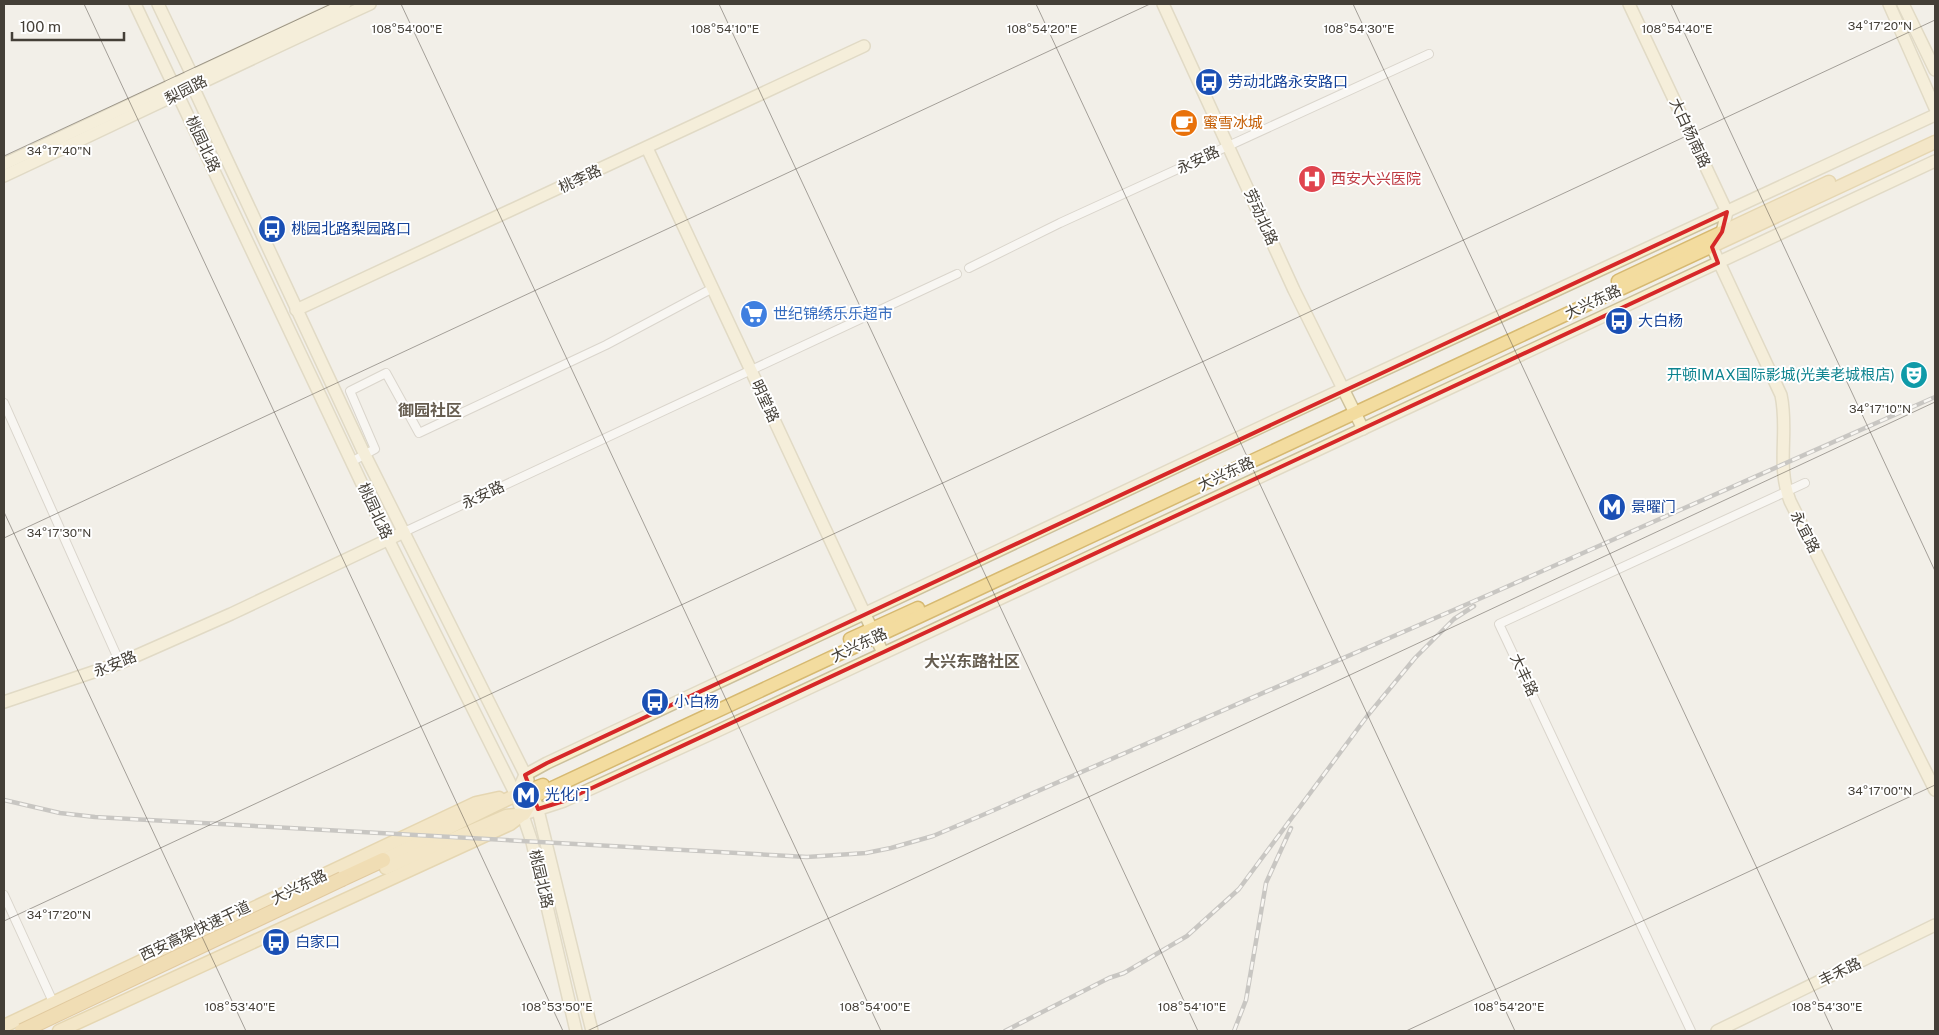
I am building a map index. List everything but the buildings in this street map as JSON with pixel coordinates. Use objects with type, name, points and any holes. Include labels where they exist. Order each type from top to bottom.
[{"type":"highway","name":"西安高架快速干道","points":[[40,1031],[384,864]]},
{"type":"highway","name":"西安高架快速干道","points":[[22,1031],[344,883]]},
{"type":"main road","name":"桃园北路","points":[[135,4],[177,89],[389,541],[516,795],[524,814],[576,1031]]},
{"type":"main road","name":"桃园北路","points":[[158,4],[192,75],[193,87],[296,310],[365,454],[534,793],[592,1031]]},
{"type":"main road","name":"梨园路","points":[[4,176],[177,89],[192,75],[345,4]]},
{"type":"main road","name":"梨园路","points":[[4,164],[177,89],[193,87],[214,75],[370,4]]},
{"type":"main road","name":"劳动北路","points":[[1163,4],[1294,290],[1363,428]]},
{"type":"main road","name":"大白杨南路","points":[[1629,4],[1727,212]]},
{"type":"main road","points":[[1889,4],[1935,108]]},
{"type":"main road","points":[[1903,4],[1935,70]]},
{"type":"main road","name":"桃李路","points":[[296,310],[864,46]]},
{"type":"main road","points":[[516,795],[525,775],[1343,389],[1935,115]]},
{"type":"main road","name":"大兴东路","points":[[1354,410],[1722,232],[1935,133]]},
{"type":"main road","name":"大兴东路","points":[[4,1026],[476,803],[534,793],[874,633],[1354,410],[1712,247],[1935,142]]},
{"type":"main road","name":"明堂路","points":[[647,148],[884,653]]},
{"type":"main road","points":[[4,156],[16,158]]},
{"type":"main road","points":[[384,864],[506,816],[524,814],[564,801],[1935,161]]},
{"type":"main road","points":[[1718,263],[1712,247],[1722,232],[1727,212]]},
{"type":"main road","name":"永宜路","points":[[1718,263],[1781,395],[1784,411],[1782,464],[1786,492],[1935,790]]},
{"type":"main road","name":"永安路","points":[[4,701],[120,663],[389,541],[404,532]]},
{"type":"main road","name":"大兴东路","points":[[69,1029],[510,824],[524,814],[534,793]]},
{"type":"main road","name":"大兴东路","points":[[384,864],[516,795]]},
{"type":"main road","name":"丰禾路","points":[[1717,1031],[1935,925]]},
{"type":"main road","points":[[58,1002],[69,1029]]},
{"type":"street","name":"永安路","points":[[969,268],[1060,223],[1429,54]]},
{"type":"street","name":"永安路","points":[[404,532],[957,274]]},
{"type":"street","points":[[351,462],[375,450],[350,391],[386,373],[419,433],[606,345],[713,288]]},
{"type":"street","points":[[4,403],[120,663]]},
{"type":"street","name":"大丰路","points":[[1691,1031],[1499,624],[1805,483]]},
{"type":"street","points":[[4,895],[58,1002]]},
{"type":"highlighted area","points":[[1727,212],[1722,232],[1712,247],[1718,263],[564,801],[538,809],[525,775],[547,763]]},
{"type":"railway","points":[[4,800],[60,813],[95,817],[807,857],[866,853],[891,848],[933,836],[985,814],[1495,592],[1935,397]]},
{"type":"railway","points":[[1005,1031],[1109,978],[1124,973],[1187,936],[1239,889],[1368,715],[1415,658],[1454,619],[1474,606]]},
{"type":"railway","points":[[1234,1031],[1246,1000],[1266,883],[1291,828]]},
{"type":"place","name":"劳动北路永安路口","points":[[1209,82]]},
{"type":"place","name":"蜜雪冰城","points":[[1184,123]]},
{"type":"place","name":"西安大兴医院","points":[[1312,179]]},
{"type":"place","name":"桃园北路梨园路口","points":[[272,229]]},
{"type":"place","name":"世纪锦绣乐乐超市","points":[[754,314]]},
{"type":"place","name":"大白杨","points":[[1619,321]]},
{"type":"place","name":"开顿IMAX国际影城(光美老城根店)","points":[[1914,375]]},
{"type":"place","name":"景曜门","points":[[1612,507]]},
{"type":"place","name":"小白杨","points":[[655,702]]},
{"type":"place","name":"光化门","points":[[526,795]]},
{"type":"place","name":"白家口","points":[[276,942]]},
{"type":"district","name":"御园社区","points":[[430,410]]},
{"type":"district","name":"大兴东路社区","points":[[972,661]]}]
